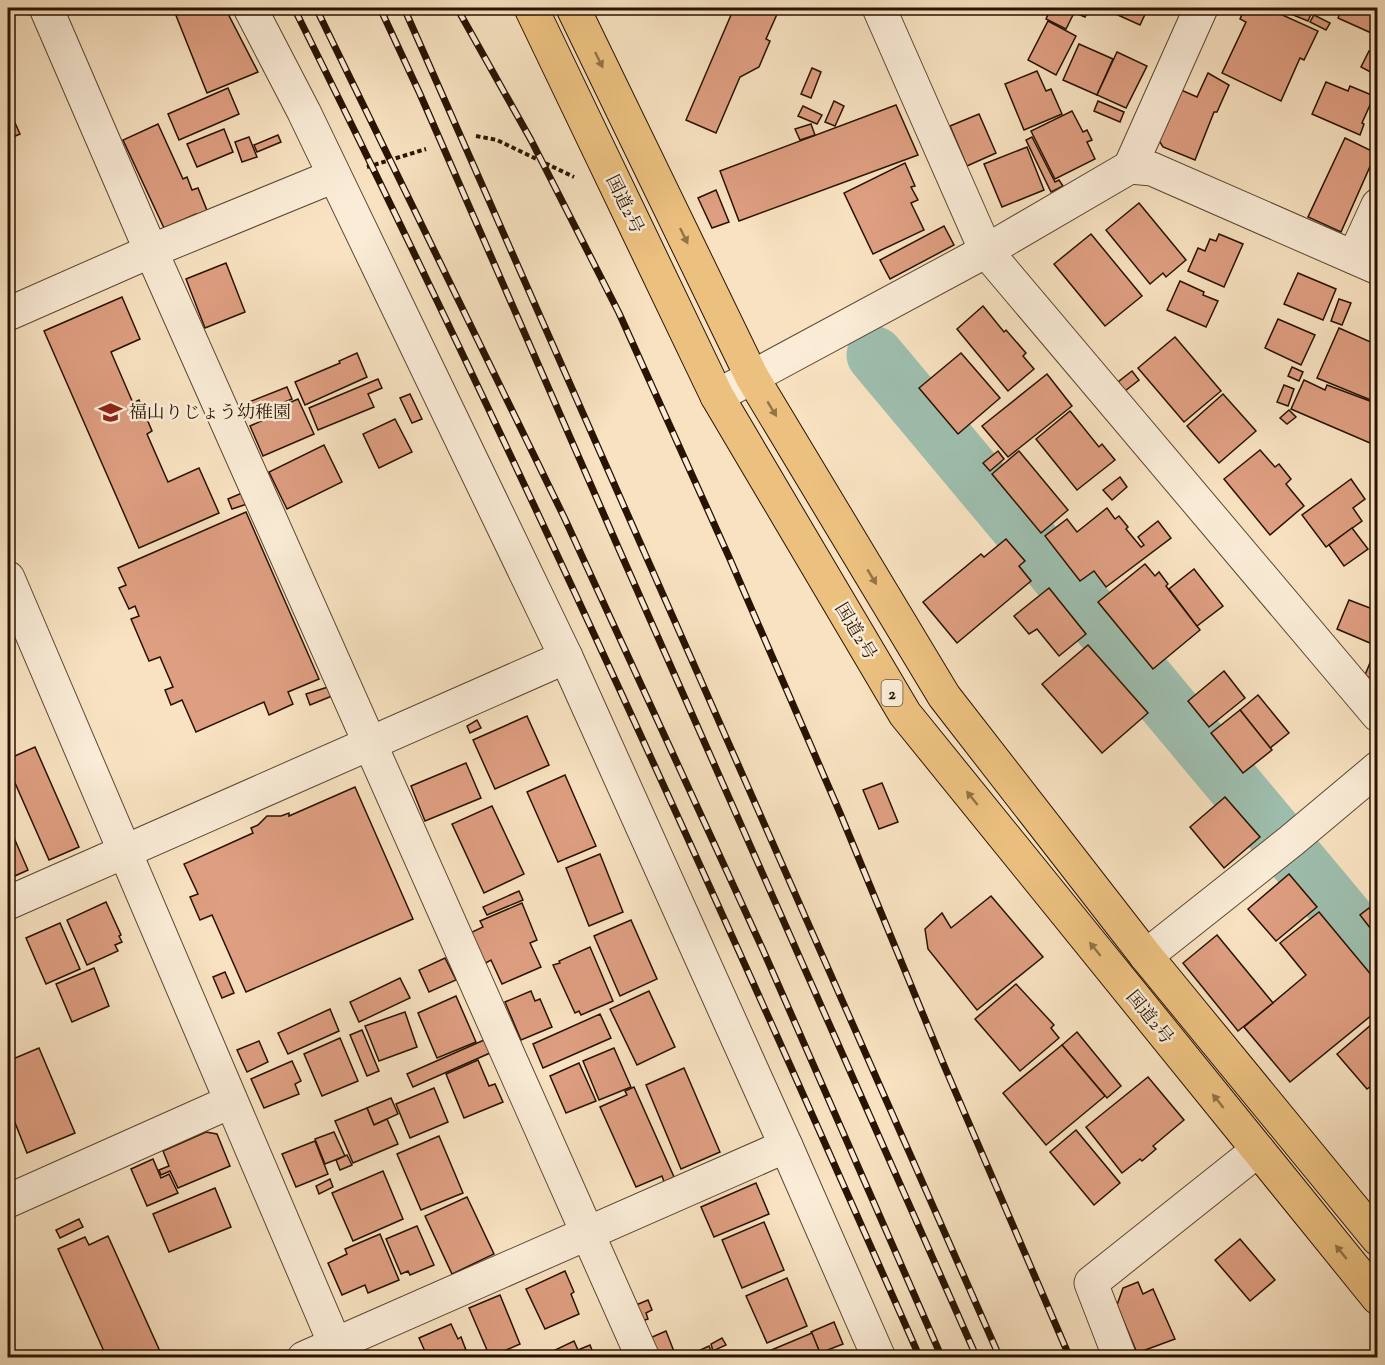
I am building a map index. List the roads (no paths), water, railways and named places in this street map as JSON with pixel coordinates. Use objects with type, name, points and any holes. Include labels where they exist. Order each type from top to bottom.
[{"type":"highway","name":"国道2号","points":[[531,8],[717,396],[905,714],[1377,1298]]},
{"type":"highway","name":"国道2号","points":[[573,8],[752,377],[944,696],[1146,956],[1377,1239]]},
{"type":"street","points":[[46,8],[151,251],[643,1358]]},
{"type":"street","points":[[250,8],[304,112],[566,657],[879,1358]]},
{"type":"street","points":[[1130,167],[1201,8]]},
{"type":"street","points":[[888,14],[986,251],[1377,715]]},
{"type":"street","points":[[717,396],[986,251],[1130,167],[1152,169],[1366,262],[1377,205]]},
{"type":"street","points":[[8,314],[151,251],[334,176]]},
{"type":"street","points":[[10,593],[125,850],[230,1102],[338,1351]]},
{"type":"street","points":[[8,903],[566,657]]},
{"type":"street","points":[[1146,956],[1283,847],[1377,768]]},
{"type":"street","points":[[8,1201],[230,1102]]},
{"type":"street","points":[[304,1358],[338,1351],[589,1234],[786,1146]]},
{"type":"street","points":[[1120,1358],[1091,1283],[1258,1150]]},
{"type":"waterway","points":[[875,355],[1378,957]]},
{"type":"railway","points":[[294,8],[457,342],[615,679],[920,1358]]},
{"type":"railway","points":[[316,8],[564,517],[763,950],[942,1358]]},
{"type":"railway","points":[[380,8],[420,94],[977,1358]]},
{"type":"railway","points":[[404,8],[1000,1358]]},
{"type":"railway","points":[[457,8],[531,140],[619,313],[729,557],[840,813],[943,1063],[1070,1358]]},
{"type":"place","name":"福山りじょう幼稚園","points":[[111,412]]}]
